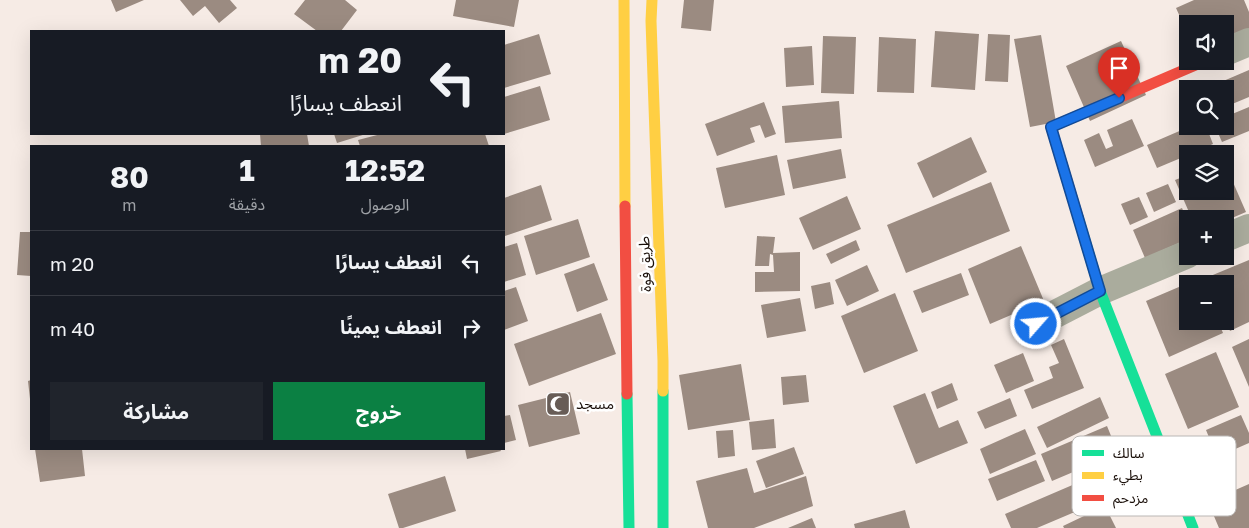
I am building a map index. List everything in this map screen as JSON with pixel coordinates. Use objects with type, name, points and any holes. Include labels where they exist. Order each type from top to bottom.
[{"type":"main road","name":"طريق فوة","points":[[624,0],[625,283],[629,528]]},
{"type":"main road","name":"طريق فوة","points":[[652,0],[663,361],[663,528]]},
{"type":"main road","points":[[1157,436],[1100,291],[1051,127],[1183,70]]},
{"type":"main road","points":[[1188,516],[1193,528]]},
{"type":"street","points":[[1234,48],[1249,42]]},
{"type":"street","points":[[1234,234],[1249,228]]},
{"type":"street","points":[[1036,324],[1100,291],[1179,258]]},
{"type":"building","points":[[111,0],[144,0],[116,12]]},
{"type":"building","points":[[180,0],[230,0],[237,8],[219,23],[205,6],[193,16]]},
{"type":"building","points":[[305,0],[345,0],[357,10],[342,30],[316,30],[294,14]]},
{"type":"building","points":[[456,0],[519,0],[514,27],[453,16]]},
{"type":"building","points":[[684,0],[714,0],[711,31],[681,28]]},
{"type":"building","points":[[1194,0],[1244,0],[1249,12],[1249,39],[1234,46],[1234,15],[1179,15],[1176,8]]},
{"type":"building","points":[[935,31],[979,34],[975,90],[931,87]]},
{"type":"building","points":[[539,34],[551,74],[505,88],[505,45]]},
{"type":"building","points":[[988,34],[1010,35],[1008,82],[985,81]]},
{"type":"building","points":[[1041,35],[1056,122],[1030,127],[1014,39]]},
{"type":"building","points":[[823,36],[856,37],[854,94],[821,93]]},
{"type":"building","points":[[879,37],[916,39],[914,93],[877,92]]},
{"type":"building","points":[[1121,41],[1146,95],[1090,121],[1066,66]]},
{"type":"building","points":[[812,46],[814,85],[786,87],[784,48]]},
{"type":"building","points":[[1249,70],[1249,97],[1234,103],[1234,80],[1226,80]]},
{"type":"building","points":[[540,86],[550,120],[505,134],[505,97]]},
{"type":"building","points":[[839,101],[842,138],[785,143],[782,106]]},
{"type":"building","points":[[764,102],[776,134],[765,138],[760,125],[750,128],[755,142],[717,156],[705,124]]},
{"type":"building","points":[[1249,107],[1249,131],[1222,142],[1219,135],[1234,135],[1234,113]]},
{"type":"building","points":[[1132,119],[1144,146],[1095,167],[1084,140],[1099,133],[1106,149],[1113,146],[1107,130]]},
{"type":"building","points":[[1179,131],[1179,135],[1210,135],[1213,144],[1179,145],[1179,159],[1157,168],[1147,145]]},
{"type":"building","points":[[260,135],[307,135],[309,145],[261,145]]},
{"type":"building","points":[[334,135],[363,135],[337,143]]},
{"type":"building","points":[[377,135],[485,135],[489,145],[360,145],[358,140]]},
{"type":"building","points":[[971,137],[987,172],[933,198],[917,163]]},
{"type":"building","points":[[841,149],[846,178],[793,189],[787,160]]},
{"type":"building","points":[[777,155],[785,195],[725,208],[716,168]]},
{"type":"building","points":[[1179,178],[1179,189],[1175,180]]},
{"type":"building","points":[[991,182],[1010,231],[906,273],[887,225]]},
{"type":"building","points":[[1168,184],[1176,202],[1154,212],[1146,193]]},
{"type":"building","points":[[541,185],[552,220],[505,236],[505,198]]},
{"type":"building","points":[[1234,185],[1246,212],[1234,217],[1234,210],[1188,210],[1184,200],[1234,200]]},
{"type":"building","points":[[847,196],[861,229],[813,250],[799,218]]},
{"type":"building","points":[[1139,197],[1148,217],[1130,225],[1121,204]]},
{"type":"building","points":[[1182,208],[1183,210],[1179,210],[1179,243],[1145,258],[1133,230]]},
{"type":"building","points":[[578,219],[590,257],[536,275],[524,236]]},
{"type":"building","points":[[20,232],[30,232],[30,276],[17,275]]},
{"type":"building","points":[[757,236],[775,237],[773,253],[800,252],[800,291],[755,292],[755,272],[774,272],[773,255],[770,254],[769,266],[755,266]]},
{"type":"building","points":[[856,240],[860,250],[831,264],[826,254]]},
{"type":"building","points":[[517,243],[526,275],[505,282],[505,247]]},
{"type":"building","points":[[1021,246],[1044,301],[990,324],[968,269]]},
{"type":"building","points":[[1249,260],[1249,322],[1234,329],[1234,275],[1213,275]]},
{"type":"building","points":[[594,263],[608,300],[577,312],[564,274]]},
{"type":"building","points":[[867,265],[879,291],[847,306],[835,280]]},
{"type":"building","points":[[961,273],[969,295],[922,313],[913,291]]},
{"type":"building","points":[[830,282],[834,304],[815,309],[811,286]]},
{"type":"building","points":[[516,287],[528,321],[505,330],[505,291]]},
{"type":"building","points":[[1179,287],[1179,330],[1222,330],[1223,333],[1169,357],[1146,301]]},
{"type":"building","points":[[895,293],[918,351],[864,373],[841,316]]},
{"type":"building","points":[[800,298],[806,331],[767,338],[761,305]]},
{"type":"building","points":[[601,313],[616,354],[529,386],[514,344]]},
{"type":"building","points":[[1064,339],[1084,388],[1032,409],[1024,390],[1053,378],[1049,367],[1059,363],[1051,345]]},
{"type":"building","points":[[1249,339],[1249,387],[1232,347]]},
{"type":"building","points":[[1216,352],[1239,407],[1188,429],[1165,374]]},
{"type":"building","points":[[1023,353],[1034,381],[1006,393],[994,365]]},
{"type":"building","points":[[741,364],[750,420],[688,430],[679,375]]},
{"type":"building","points":[[806,375],[809,402],[783,405],[781,377]]},
{"type":"building","points":[[30,380],[30,399],[28,381]]},
{"type":"building","points":[[952,383],[958,400],[937,409],[931,392]]},
{"type":"building","points":[[570,392],[580,434],[529,447],[518,405]]},
{"type":"building","points":[[925,393],[939,428],[958,420],[968,443],[916,464],[893,406]]},
{"type":"building","points":[[1100,397],[1109,418],[1047,448],[1037,427]]},
{"type":"building","points":[[1010,398],[1017,416],[985,429],[977,412]]},
{"type":"building","points":[[510,415],[516,440],[505,443],[505,416]]},
{"type":"building","points":[[1241,415],[1249,433],[1249,443],[1236,449],[1236,436],[1208,436],[1206,430]]},
{"type":"building","points":[[774,419],[776,448],[752,450],[749,422]]},
{"type":"building","points":[[1107,426],[1111,436],[1083,436]]},
{"type":"building","points":[[1025,429],[1036,454],[990,474],[980,449]]},
{"type":"building","points":[[733,430],[735,456],[718,458],[716,431]]},
{"type":"building","points":[[1072,441],[1072,473],[1052,481],[1041,454]]},
{"type":"building","points":[[794,447],[804,474],[766,488],[756,461]]},
{"type":"building","points":[[35,450],[82,450],[85,476],[40,482]]},
{"type":"building","points":[[465,450],[501,451],[467,459]]},
{"type":"building","points":[[1036,460],[1045,481],[997,501],[988,479]]},
{"type":"building","points":[[747,468],[754,493],[806,476],[813,506],[754,528],[708,528],[696,481]]},
{"type":"building","points":[[445,476],[456,511],[399,528],[388,494]]},
{"type":"building","points":[[1249,484],[1249,528],[1219,528],[1214,516],[1236,516],[1236,490]]},
{"type":"building","points":[[1072,485],[1072,513],[1037,528],[1011,528],[1005,514]]},
{"type":"building","points":[[905,510],[910,528],[855,528],[854,524]]},
{"type":"building","points":[[1084,516],[1110,516],[1116,528],[1064,528],[1063,526]]},
{"type":"building","points":[[812,518],[816,528],[788,528]]},
{"type":"traffic: fast","points":[[1078,217],[1100,291],[1157,436]]},
{"type":"traffic: fast","points":[[663,391],[663,528]]},
{"type":"traffic: fast","points":[[627,394],[629,528]]},
{"type":"traffic: fast","points":[[1188,516],[1193,528]]},
{"type":"traffic: slow","points":[[624,0],[625,206]]},
{"type":"traffic: slow","points":[[652,0],[651,21],[663,391]]},
{"type":"traffic: jam","points":[[1078,217],[1051,127],[1184,70]]},
{"type":"traffic: jam","points":[[625,206],[627,394]]},
{"type":"place","name":"مسجد","points":[[558,404]]},
{"type":"route","points":[[1036,324],[1100,291],[1051,127],[1119,98]]}]
